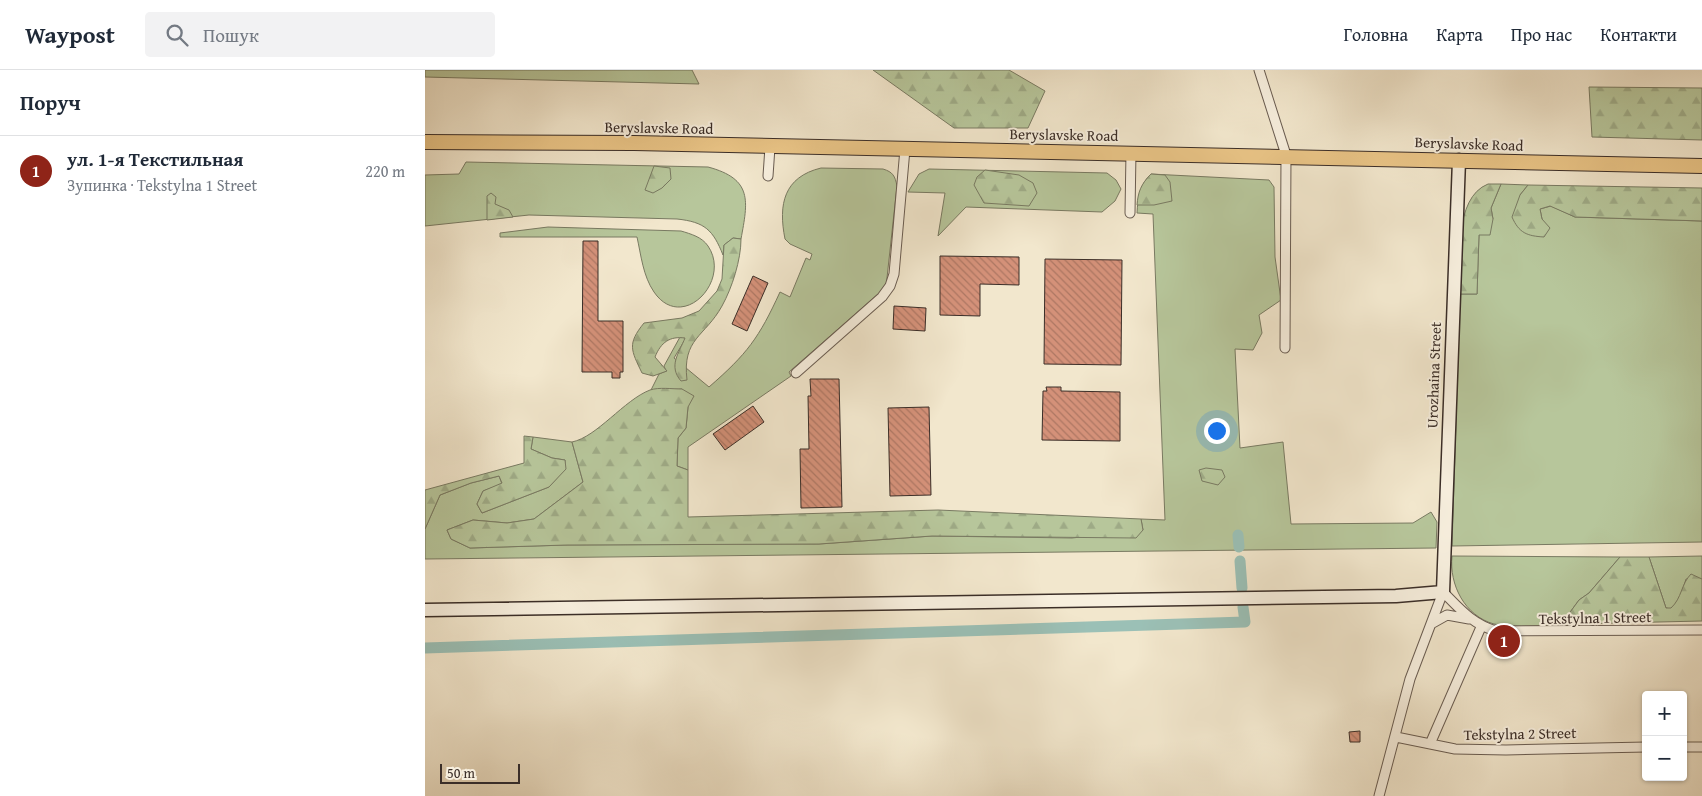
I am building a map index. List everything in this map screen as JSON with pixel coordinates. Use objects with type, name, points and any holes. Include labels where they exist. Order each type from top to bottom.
[{"type":"main road","name":"Beryslavske Road","points":[[425,142],[634,143],[770,147],[1131,152],[1702,166]]},
{"type":"street","points":[[1259,70],[1286,155],[1285,348]]},
{"type":"street","points":[[768,176],[770,147]]},
{"type":"street","points":[[796,373],[882,296],[890,286],[894,274],[905,149]]},
{"type":"street","points":[[1130,213],[1131,152]]},
{"type":"street","name":"Urozhaina Street","points":[[1443,592],[1459,160]]},
{"type":"street","points":[[425,610],[1396,596],[1443,592],[1411,678],[1379,796]]},
{"type":"street","name":"Tekstylna 1 Street","points":[[1443,592],[1469,619],[1481,627],[1513,632],[1702,630]]},
{"type":"street","points":[[1431,624],[1447,615],[1469,619]]},
{"type":"street","points":[[1430,744],[1481,627]]},
{"type":"street","name":"Tekstylna 2 Street","points":[[1396,737],[1455,749],[1506,750],[1642,747]]},
{"type":"street","points":[[1687,747],[1702,747]]},
{"type":"green space","points":[[425,70],[692,70],[699,84],[425,77]]},
{"type":"green space","points":[[873,70],[1009,70],[1045,91],[1028,128],[954,128]]},
{"type":"green space","points":[[1589,87],[1702,88],[1702,140],[1592,137]]},
{"type":"green space","points":[[466,162],[708,167],[733,178],[740,185],[744,193],[745,213],[741,239],[733,238],[724,245],[723,255],[716,239],[707,229],[695,222],[677,219],[529,215],[425,226],[425,175],[459,174]]},
{"type":"green space","points":[[654,166],[670,168],[671,179],[662,188],[653,193],[645,190]]},
{"type":"green space","points":[[821,168],[883,169],[894,177],[897,186],[886,287],[789,372],[791,376],[688,447],[688,470],[677,466],[678,438],[686,428],[688,407],[682,389],[651,390],[659,374],[666,371],[664,366],[680,337],[686,338],[674,358],[709,387],[743,355],[758,334],[780,292],[790,297],[806,258],[810,260],[812,254],[790,244],[785,239],[782,214],[784,204],[792,185],[799,178]]},
{"type":"green space","points":[[929,169],[1107,173],[1116,180],[1121,189],[1115,201],[1102,212],[966,207],[938,236],[945,193],[908,192],[919,174]]},
{"type":"green space","points":[[985,170],[1019,175],[1033,183],[1037,193],[1029,206],[984,203],[974,185],[977,177]]},
{"type":"green space","points":[[1151,174],[1269,180],[1274,187],[1275,257],[1281,300],[1259,315],[1262,333],[1253,350],[1235,349],[1240,448],[1283,442],[1291,524],[1413,523],[1431,512],[1437,522],[1436,548],[425,559],[425,529],[440,495],[471,483],[499,476],[502,484],[483,491],[477,504],[482,513],[549,487],[565,469],[565,460],[552,458],[531,449],[533,437],[572,442],[583,482],[534,519],[507,523],[473,520],[447,530],[451,539],[470,548],[567,545],[819,544],[932,536],[1072,538],[1143,530],[1141,519],[1165,520],[1153,214],[1137,213],[1140,192]]},
{"type":"green space","points":[[1151,174],[1165,175],[1170,182],[1172,201],[1154,205],[1137,205],[1141,188]]},
{"type":"green space","points":[[1488,184],[1501,184],[1491,208],[1493,219],[1490,235],[1479,235],[1477,294],[1460,294],[1460,249],[1464,217],[1469,203],[1477,191]]},
{"type":"green space","points":[[1501,184],[1528,185],[1520,195],[1542,219],[1540,209],[1551,206],[1575,217],[1702,221],[1702,542],[1452,546],[1460,294],[1477,294],[1479,235],[1493,219],[1491,208]]},
{"type":"green space","points":[[1528,185],[1702,188],[1702,221],[1575,217],[1550,206],[1540,209],[1542,219],[1550,228],[1544,237],[1533,236],[1524,233],[1512,217],[1520,195]]},
{"type":"green space","points":[[491,193],[496,197],[495,204],[509,210],[513,217],[487,220],[487,196]]},
{"type":"green space","points":[[548,227],[681,231],[706,243],[714,260],[714,274],[709,287],[701,298],[690,305],[678,307],[665,303],[650,286],[637,237],[500,237],[500,233]]},
{"type":"green space","points":[[733,238],[741,239],[738,265],[722,306],[691,346],[686,366],[687,380],[681,381],[675,370],[676,360],[685,338],[670,339],[657,352],[655,357],[667,371],[653,376],[642,373],[633,353],[633,342],[639,330],[644,323],[682,318],[699,311],[717,291],[722,279],[724,245]]},
{"type":"green space","points":[[661,388],[682,389],[694,396],[688,407],[686,428],[678,438],[677,466],[688,470],[688,517],[938,510],[1141,519],[1143,530],[1136,538],[932,536],[819,544],[567,545],[470,548],[451,539],[447,530],[473,520],[507,523],[534,519],[583,482],[572,442],[591,433],[630,402],[650,390]]},
{"type":"green space","points":[[524,436],[533,437],[531,449],[552,458],[565,460],[566,469],[549,487],[482,513],[477,504],[483,491],[502,483],[499,476],[471,483],[440,495],[425,529],[425,490],[524,463]]},
{"type":"green space","points":[[1206,468],[1222,470],[1225,477],[1218,485],[1202,481],[1199,470]]},
{"type":"green space","points":[[1452,556],[1620,557],[1589,593],[1579,600],[1568,615],[1572,624],[1522,626],[1494,624],[1484,620],[1467,607],[1456,588],[1453,578]]},
{"type":"green space","points":[[1702,556],[1702,579],[1686,579],[1679,601],[1671,609],[1666,608],[1649,557]]},
{"type":"green space","points":[[1620,557],[1649,557],[1666,608],[1671,608],[1675,604],[1685,582],[1691,574],[1702,579],[1702,621],[1572,624],[1568,615],[1579,600],[1589,593]]},
{"type":"building","points":[[583,241],[598,241],[598,321],[623,321],[623,372],[620,372],[620,378],[612,378],[612,372],[582,372]]},
{"type":"building","points":[[940,256],[1019,257],[1019,285],[980,284],[980,316],[940,315]]},
{"type":"building","points":[[1045,259],[1122,260],[1121,365],[1044,364]]},
{"type":"building","points":[[753,276],[768,283],[747,331],[732,324]]},
{"type":"building","points":[[894,306],[926,308],[925,331],[893,329]]},
{"type":"building","points":[[810,379],[839,379],[842,507],[801,508],[800,449],[809,449],[808,396],[811,396]]},
{"type":"building","points":[[1046,387],[1061,387],[1061,391],[1120,392],[1120,441],[1042,440],[1043,391],[1047,391]]},
{"type":"building","points":[[753,406],[764,422],[725,450],[713,434]]},
{"type":"building","points":[[929,407],[931,495],[890,496],[888,408]]},
{"type":"building","points":[[1360,731],[1360,742],[1350,742],[1349,732]]},
{"type":"waterway","points":[[1238,535],[1239,547]]},
{"type":"waterway","points":[[1240,561],[1242,588]]},
{"type":"waterway","points":[[425,648],[1245,622],[1243,607]]},
{"type":"place","name":"ул. 1-я Текстильная","points":[[1504,641]]}]
